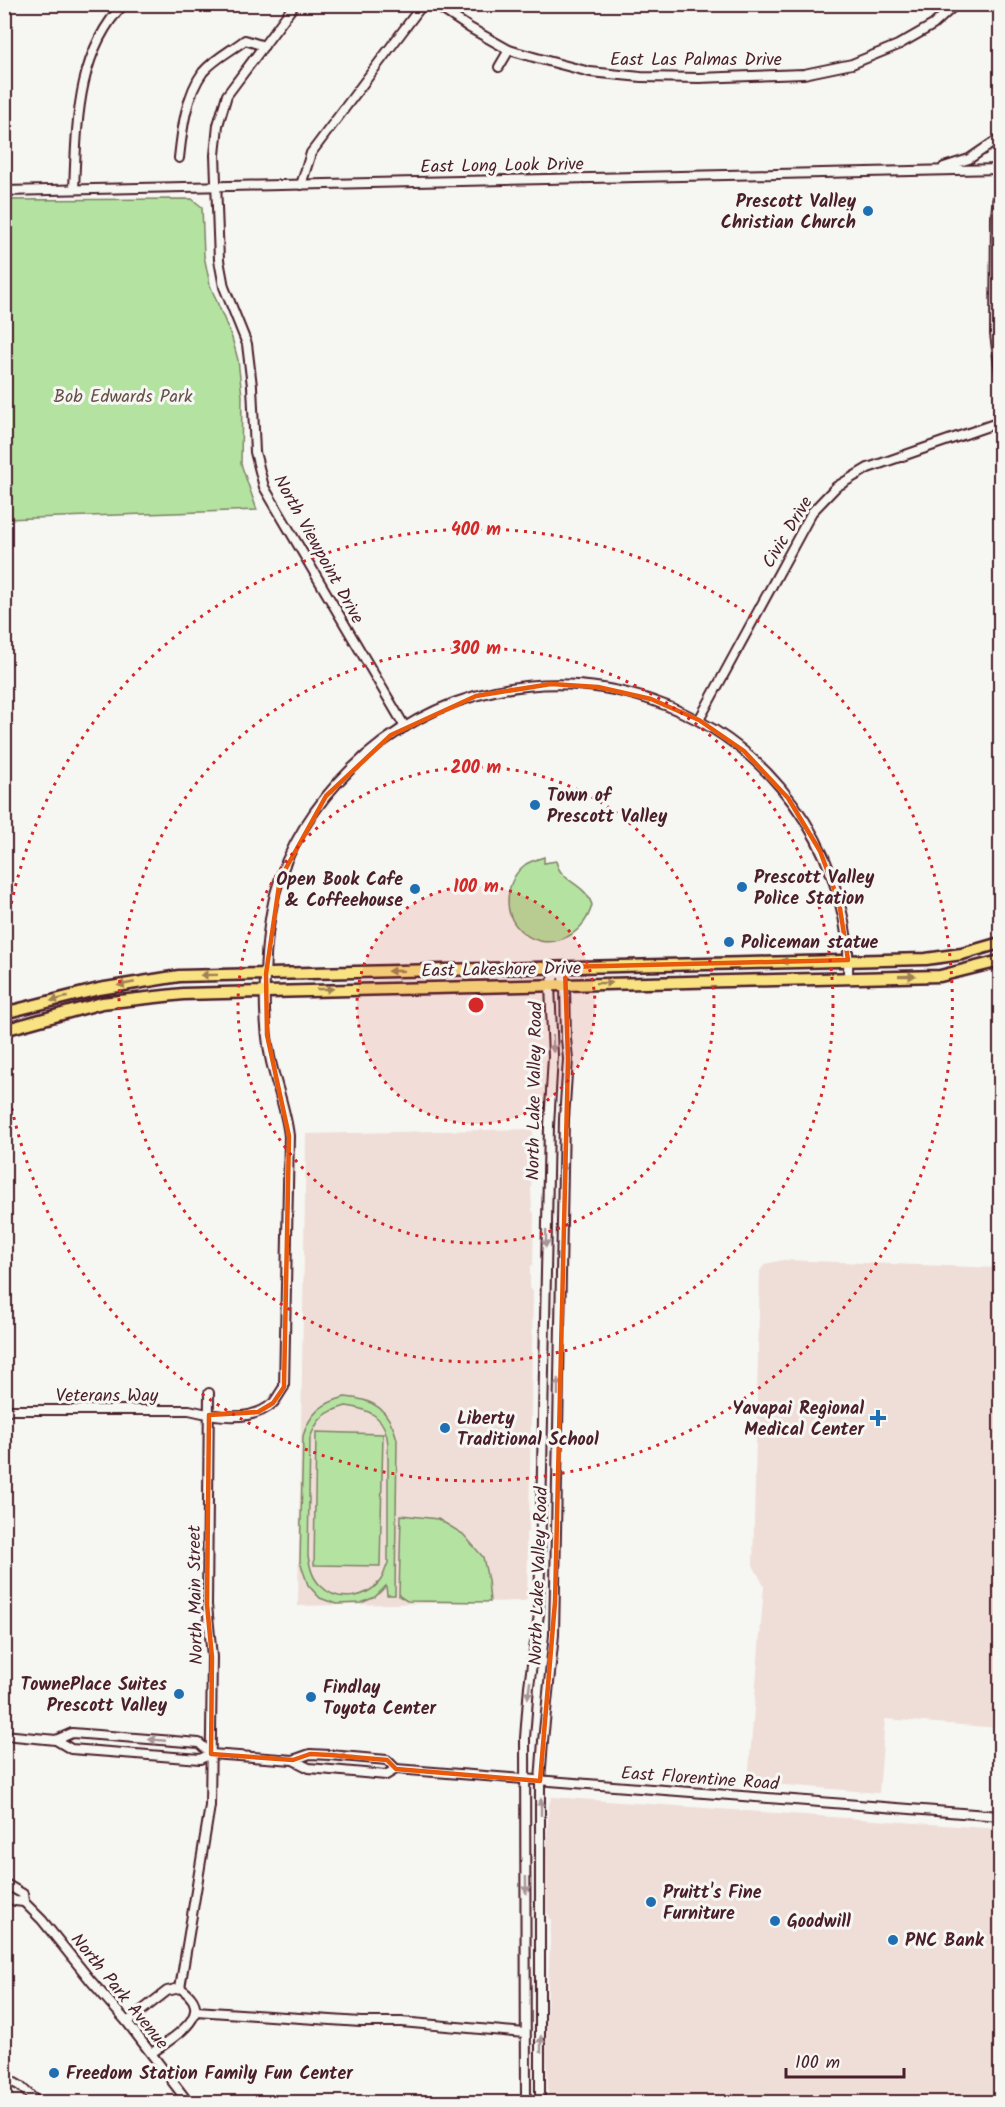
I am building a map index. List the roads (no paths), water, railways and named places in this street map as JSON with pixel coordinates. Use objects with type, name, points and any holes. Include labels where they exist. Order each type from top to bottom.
[{"type":"main road","name":"East Lakeshore Drive","points":[[4,1013],[99,989],[179,976],[926,958],[962,954],[1000,943]]},
{"type":"main road","name":"East Lakeshore Drive","points":[[4,1030],[102,1003],[183,994],[940,976],[1000,961]]},
{"type":"main road","points":[[99,989],[102,1003]]},
{"type":"street","points":[[74,189],[78,108],[89,60],[113,15],[124,4]]},
{"type":"street","name":"North Viewpoint Drive","points":[[295,4],[227,95],[218,125],[215,188],[219,260],[224,287],[247,344],[252,387],[255,452],[264,488],[405,727]]},
{"type":"street","points":[[301,184],[311,153],[423,4]]},
{"type":"street","name":"East Las Palmas Drive","points":[[434,4],[509,50],[590,72],[641,78],[804,74],[852,64],[898,45],[933,25],[956,4]]},
{"type":"street","points":[[179,159],[189,104],[203,72],[245,40],[264,46]]},
{"type":"street","points":[[499,67],[509,50]]},
{"type":"street","points":[[925,171],[969,159],[1000,138]]},
{"type":"street","points":[[1000,170],[996,217],[995,334],[1000,374]]},
{"type":"street","name":"East Long Look Drive","points":[[4,191],[1000,170]]},
{"type":"street","name":"Civic Drive","points":[[699,720],[812,512],[836,487],[868,468],[1000,422]]},
{"type":"street","points":[[209,1415],[239,1416],[258,1412],[273,1403],[284,1387],[289,1136],[287,1116],[271,1059],[267,1035],[266,991],[269,930],[276,894],[289,857],[306,825],[341,778],[374,749],[405,727],[442,708],[476,696],[538,685],[580,685],[620,691],[651,699],[699,720],[756,762],[788,798],[810,830],[828,867],[836,891],[846,931],[848,978]]},
{"type":"street","name":"North Lake Valley Road","points":[[540,2103],[540,1781],[554,1635],[564,1119],[568,1059],[565,984],[560,967]]},
{"type":"street","name":"North Lake Valley Road","points":[[526,2103],[524,1780],[528,1702],[539,1614],[549,1126],[553,1056],[550,985],[560,967]]},
{"type":"street","name":"North Main Street","points":[[180,1988],[210,1806],[212,1657],[207,1605],[209,1393]]},
{"type":"street","name":"Veterans Way","points":[[4,1410],[189,1410],[209,1415]]},
{"type":"street","name":"East Florentine Road","points":[[56,1740],[72,1733],[199,1743],[211,1754]]},
{"type":"street","name":"East Florentine Road","points":[[4,1735],[56,1740],[71,1749],[200,1760],[211,1754],[293,1760],[309,1768],[386,1775],[396,1769],[1000,1816]]},
{"type":"street","name":"East Florentine Road","points":[[293,1760],[310,1754],[387,1760],[396,1769]]},
{"type":"street","name":"North Park Avenue","points":[[4,1883],[23,1894],[24,1902],[42,1920],[127,2022],[188,2103]]},
{"type":"street","points":[[4,1894],[15,1901],[24,1902]]},
{"type":"street","points":[[127,2022],[167,1991],[180,1988],[187,1992],[194,2001],[196,2011],[192,2021],[152,2053]]},
{"type":"street","points":[[196,2011],[361,2022],[400,2022],[525,2033]]},
{"type":"street","points":[[4,2077],[20,2086],[37,2103]]},
{"type":"place","name":"Prescott Valley Christian Church","points":[[868,211]]},
{"type":"place","name":"Town of Prescott Valley","points":[[535,805]]},
{"type":"place","name":"Prescott Valley Police Station","points":[[742,887]]},
{"type":"place","name":"Open Book Cafe & Coffeehouse","points":[[415,889]]},
{"type":"place","name":"Policeman statue","points":[[729,942]]},
{"type":"place","name":"Yavapai Regional Medical Center","points":[[878,1418]]},
{"type":"place","name":"Liberty Traditional School","points":[[445,1428]]},
{"type":"place","name":"TownePlace Suites Prescott Valley","points":[[179,1694]]},
{"type":"place","name":"Findlay Toyota Center","points":[[311,1697]]},
{"type":"place","name":"Pruitt's Fine Furniture","points":[[651,1902]]},
{"type":"place","name":"Goodwill","points":[[775,1921]]},
{"type":"place","name":"PNC Bank","points":[[893,1940]]},
{"type":"place","name":"Freedom Station Family Fun Center","points":[[54,2073]]},
{"type":"park label","name":"Bob Edwards Park","points":[[123,396]]}]
